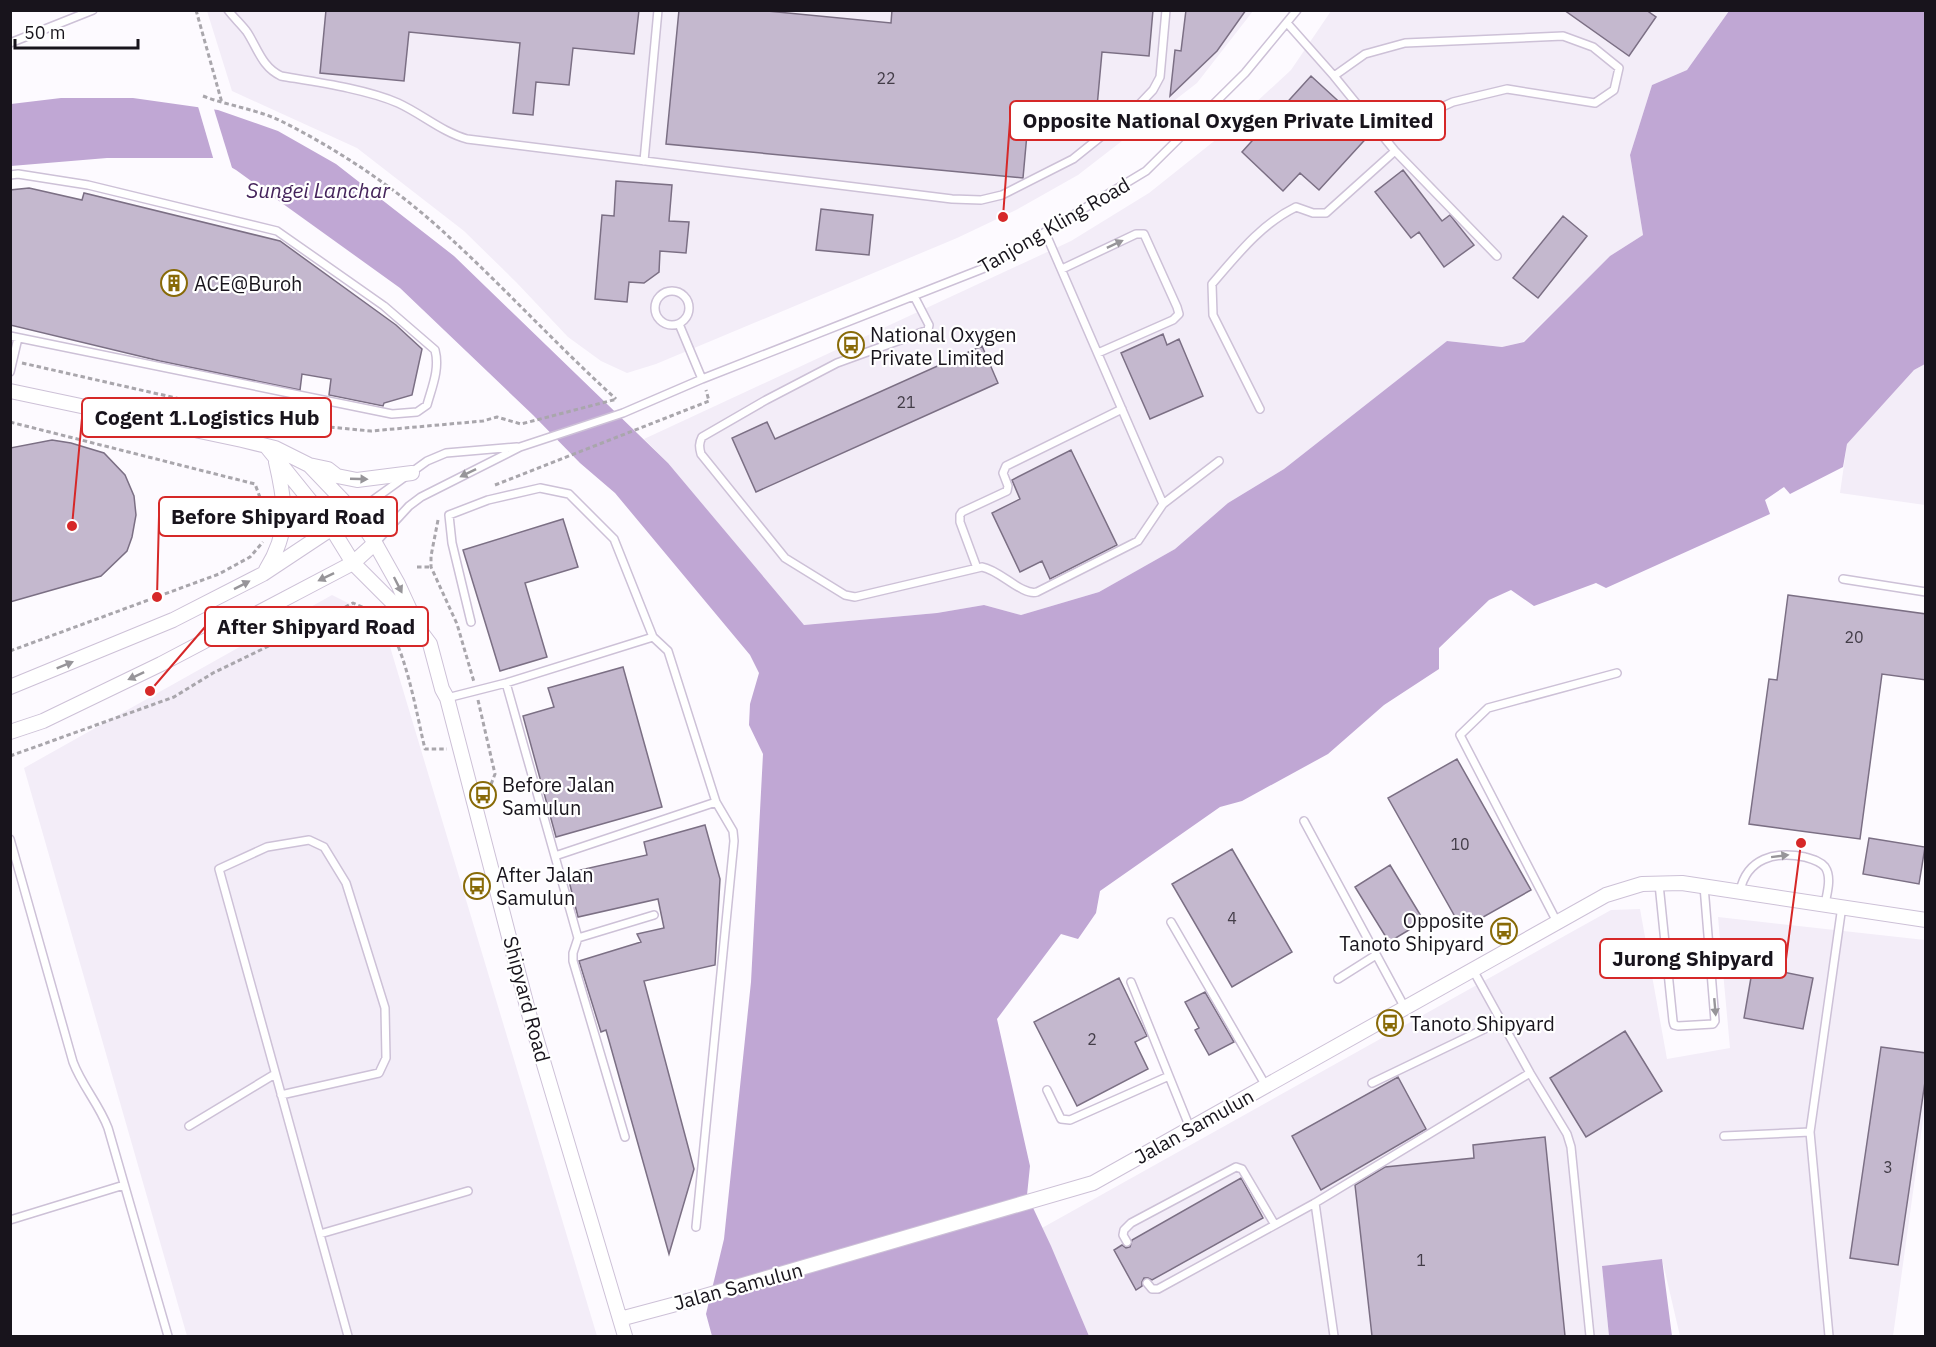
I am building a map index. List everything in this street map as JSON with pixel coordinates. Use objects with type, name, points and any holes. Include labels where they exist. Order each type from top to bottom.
[{"type":"street","points":[[10,391],[165,422],[266,446],[309,465],[357,480],[412,473]]},
{"type":"street","name":"Shipyard Road","points":[[266,446],[333,529],[353,563],[418,628],[430,644],[461,749],[529,1014],[625,1336]]},
{"type":"street","points":[[263,574],[279,545],[284,525],[283,501],[275,459]]},
{"type":"street","name":"Shipyard Road","points":[[309,465],[355,513],[398,584],[418,628]]},
{"type":"street","name":"Tanjong Kling Road","points":[[10,687],[172,620],[263,574],[355,513]]},
{"type":"street","name":"Tanjong Kling Road","points":[[10,732],[43,721],[161,664],[353,563],[375,543]]},
{"type":"street","name":"Jalan Samulun","points":[[620,1319],[1093,1183],[1606,895],[1642,884],[1682,883],[1926,920]]},
{"type":"lane","points":[[10,43],[93,10]]},
{"type":"lane","points":[[228,10],[246,31],[264,64],[271,71],[281,76],[379,96],[398,103],[453,135],[467,139],[952,199],[981,200],[1002,195],[1073,159],[1134,110],[1154,90],[1160,77],[1166,10]]},
{"type":"lane","points":[[644,161],[658,10]]},
{"type":"lane","name":"Tanjong Kling Road","points":[[375,543],[409,506],[421,497],[520,447],[626,412],[702,379],[987,267],[1146,171],[1245,73],[1297,10]]},
{"type":"lane","points":[[1287,24],[1334,76],[1395,151],[1497,256]]},
{"type":"lane","points":[[1334,76],[1365,54],[1404,43],[1563,36],[1593,47],[1618,68],[1614,90],[1595,103],[1507,89],[1453,102],[1435,110]]},
{"type":"lane","points":[[1260,409],[1213,315],[1212,284],[1247,243],[1283,214],[1296,207],[1313,213],[1326,213],[1395,151]]},
{"type":"lane","points":[[10,175],[18,174],[88,185],[277,231],[384,306],[435,350],[438,360],[427,405],[417,411],[392,414],[14,337],[10,372]]},
{"type":"lane","points":[[1045,232],[1163,504]]},
{"type":"lane","points":[[1062,269],[1139,233],[1144,234],[1177,307],[1179,314],[1173,320],[1098,353]]},
{"type":"lane","points":[[677,292],[687,299],[689,311],[679,324],[667,325],[658,318],[657,301],[666,293],[677,292]]},
{"type":"lane","points":[[914,296],[929,325],[928,330],[837,363],[702,437],[699,446],[701,454],[785,558],[845,595],[855,597],[982,567],[994,570],[1028,593],[1037,592],[1138,541],[1163,504],[1219,461]]},
{"type":"lane","points":[[679,324],[702,379]]},
{"type":"lane","points":[[977,568],[960,522],[962,512],[1007,491],[1003,473],[1006,466],[1122,409]]},
{"type":"lane","name":"Tanjong Kling Road","points":[[355,513],[428,461],[446,453],[520,447]]},
{"type":"lane","points":[[471,622],[452,543],[449,515],[488,500],[540,488],[569,494],[614,538],[653,637],[668,651],[716,802],[733,831],[734,841],[696,1227]]},
{"type":"lane","points":[[1843,579],[1926,592]]},
{"type":"lane","points":[[447,698],[653,637]]},
{"type":"lane","points":[[1557,922],[1460,735],[1488,708],[1617,673]]},
{"type":"lane","points":[[506,682],[578,938],[573,961],[625,1137]]},
{"type":"lane","points":[[555,856],[716,802]]},
{"type":"lane","points":[[1304,821],[1405,1008]]},
{"type":"lane","points":[[10,839],[73,1062],[80,1081],[102,1113],[168,1336]]},
{"type":"lane","points":[[281,1095],[379,1073],[386,1058],[385,1008],[346,883],[324,847],[309,840],[267,846],[219,869],[275,1074],[348,1336]]},
{"type":"lane","points":[[1740,891],[1746,874],[1754,866],[1766,858],[1789,854],[1817,860],[1826,868],[1829,878],[1825,904]]},
{"type":"lane","points":[[1659,884],[1673,1021],[1674,1025],[1678,1026],[1713,1023],[1715,1020],[1704,886]]},
{"type":"lane","points":[[1829,1336],[1810,1132],[1842,906]]},
{"type":"lane","points":[[578,938],[654,915]]},
{"type":"lane","points":[[1171,922],[1266,1086]]},
{"type":"lane","points":[[1338,979],[1376,955]]},
{"type":"lane","points":[[1473,970],[1567,1134],[1571,1147],[1590,1336]]},
{"type":"lane","points":[[1131,982],[1190,1128]]},
{"type":"lane","points":[[1372,1083],[1501,1021]]},
{"type":"lane","points":[[1148,1283],[1152,1289],[1158,1289],[1275,1225],[1530,1073]]},
{"type":"lane","points":[[189,1126],[275,1074]]},
{"type":"lane","points":[[1047,1090],[1061,1119],[1070,1120],[1169,1076]]},
{"type":"lane","points":[[1724,1136],[1810,1132]]},
{"type":"lane","points":[[1127,1242],[1123,1235],[1124,1230],[1131,1223],[1236,1167],[1242,1169],[1275,1225]]},
{"type":"lane","points":[[10,1220],[124,1185]]},
{"type":"lane","points":[[320,1234],[468,1191]]},
{"type":"lane","points":[[1315,1203],[1334,1336]]},
{"type":"path","points":[[196,10],[222,103]]},
{"type":"path","points":[[203,96],[278,120],[316,139],[378,180],[428,218],[467,254],[626,412]]},
{"type":"path","points":[[492,487],[709,400],[702,379]]},
{"type":"path","points":[[10,422],[255,484],[269,523]]},
{"type":"path","points":[[440,516],[435,528],[431,567],[457,624],[476,690],[495,774],[478,816]]},
{"type":"path","points":[[10,651],[219,574],[250,557],[265,540]]},
{"type":"path","points":[[417,567],[431,567]]},
{"type":"path","points":[[10,756],[174,697],[213,673],[353,603],[379,616],[393,634],[401,654],[425,749],[461,749]]},
{"type":"shaded area","points":[[207,11],[1253,11],[1197,83],[1078,175],[1016,210],[957,238],[656,364],[627,373],[601,361],[568,337],[464,231],[357,148],[232,91]]},
{"type":"shaded area","points":[[1331,11],[1729,11],[1687,70],[1652,85],[1630,155],[1643,235],[1610,256],[1523,342],[1502,347],[1447,341],[1284,469],[1228,503],[1175,549],[1099,592],[1021,615],[984,605],[937,613],[804,625],[668,463],[644,439],[1071,241],[1149,193],[1213,142],[1291,70]]},
{"type":"shaded area","points":[[1925,364],[1925,505],[1840,493],[1847,444],[1914,370]]},
{"type":"shaded area","points":[[332,595],[382,620],[597,1336],[187,1336],[24,768]]},
{"type":"shaded area","points":[[1640,909],[1667,1059],[1730,1048],[1718,917],[1925,940],[1925,1106],[1893,1336],[1680,1336],[1662,1259],[1602,1266],[1609,1336],[1089,1336],[1042,1228],[1611,910]]},
{"type":"water","name":"Sungei Lanchar","points":[[1729,11],[1925,11],[1925,364],[1914,370],[1847,444],[1843,467],[1790,494],[1784,487],[1765,500],[1770,514],[1606,588],[1596,583],[1534,606],[1511,590],[1489,600],[1439,648],[1439,669],[1384,705],[1328,754],[1242,801],[1220,807],[1100,891],[1096,913],[1078,939],[1061,934],[997,1019],[1030,1166],[1027,1195],[1089,1336],[712,1336],[706,1314],[724,1239],[751,982],[763,754],[749,725],[750,704],[759,673],[750,655],[615,493],[580,463],[400,288],[236,170],[215,158],[107,158],[11,166],[11,104],[61,98],[133,98],[218,110],[278,131],[336,164],[454,256],[668,463],[804,625],[937,613],[984,605],[1021,615],[1099,592],[1175,549],[1228,503],[1284,469],[1447,341],[1502,347],[1524,342],[1610,256],[1643,235],[1630,155],[1652,85],[1687,70]]},
{"type":"water","points":[[1662,1259],[1672,1336],[1609,1336],[1602,1266]]},
{"type":"pier","points":[[197,103],[213,106],[233,171],[214,161]]},
{"type":"building","points":[[326,10],[639,10],[634,54],[573,48],[569,85],[536,82],[533,115],[513,113],[520,43],[409,32],[404,81],[320,73]]},
{"type":"building","points":[[679,10],[757,10],[891,23],[892,10],[1153,10],[1149,56],[1102,52],[1097,107],[1030,101],[1023,178],[666,144]]},
{"type":"building","points":[[1186,10],[1246,10],[1217,51],[1170,96],[1175,50],[1181,51]]},
{"type":"building","points":[[1564,10],[1646,10],[1656,17],[1629,56]]},
{"type":"building","points":[[1311,76],[1372,132],[1319,190],[1300,173],[1283,191],[1242,152]]},
{"type":"building","points":[[1403,170],[1442,221],[1450,215],[1474,245],[1444,267],[1419,232],[1411,238],[1375,192]]},
{"type":"building","points":[[616,181],[672,185],[669,221],[689,222],[686,253],[660,251],[659,272],[644,283],[629,282],[627,302],[595,299],[602,215],[614,216]]},
{"type":"building","name":"ACE@Buroh","points":[[29,188],[82,200],[84,193],[280,241],[396,325],[422,349],[412,395],[384,403],[383,406],[329,395],[331,379],[302,374],[300,390],[160,361],[10,325],[10,190]]},
{"type":"building","points":[[821,209],[873,215],[869,255],[816,250]]},
{"type":"building","points":[[1563,216],[1587,236],[1538,298],[1513,278]]},
{"type":"building","points":[[1163,334],[1167,345],[1179,339],[1203,396],[1150,419],[1121,353]]},
{"type":"building","points":[[982,346],[998,383],[756,492],[732,438],[767,422],[775,439]]},
{"type":"building","points":[[52,440],[104,453],[125,475],[134,496],[136,515],[132,537],[127,551],[101,576],[10,602],[10,448]]},
{"type":"building","points":[[1071,450],[1117,545],[1050,579],[1042,561],[1020,572],[992,513],[1020,499],[1012,480]]},
{"type":"building","points":[[563,519],[578,567],[525,583],[547,657],[500,671],[463,550]]},
{"type":"building","points":[[1788,595],[1926,614],[1926,680],[1882,674],[1860,839],[1749,824],[1769,679],[1777,680]]},
{"type":"building","points":[[623,667],[662,807],[556,837],[523,716],[554,707],[548,688]]},
{"type":"building","points":[[1457,759],[1531,890],[1462,929],[1388,798]]},
{"type":"building","points":[[705,825],[720,879],[715,965],[644,981],[694,1169],[669,1254],[606,1030],[601,1032],[579,961],[641,942],[637,934],[664,928],[658,899],[578,917],[567,873],[647,855],[644,842]]},
{"type":"building","points":[[1869,838],[1925,847],[1919,884],[1863,874]]},
{"type":"building","points":[[1232,849],[1292,952],[1232,987],[1172,884]]},
{"type":"building","points":[[1390,865],[1424,921],[1389,942],[1355,887]]},
{"type":"building","points":[[1753,966],[1813,978],[1803,1029],[1744,1018]]},
{"type":"building","points":[[1119,978],[1147,1036],[1135,1042],[1148,1069],[1077,1106],[1034,1022]]},
{"type":"building","points":[[1205,992],[1234,1042],[1209,1055],[1195,1030],[1199,1028],[1185,1002]]},
{"type":"building","points":[[1625,1031],[1662,1091],[1586,1137],[1550,1078]]},
{"type":"building","points":[[1881,1047],[1926,1053],[1926,1075],[1898,1265],[1850,1258]]},
{"type":"building","points":[[1398,1077],[1426,1129],[1321,1190],[1292,1136]]},
{"type":"building","points":[[1545,1137],[1565,1336],[1372,1336],[1355,1185],[1385,1167],[1474,1158],[1473,1145]]},
{"type":"building","points":[[1241,1178],[1263,1218],[1152,1280],[1144,1278],[1142,1286],[1136,1290],[1114,1250],[1122,1245],[1126,1248],[1130,1247],[1132,1240]]},
{"type":"place","name":"Opposite National Oxygen Private Limited","points":[[1003,217]]},
{"type":"place","name":"ACE@Buroh","points":[[174,283]]},
{"type":"place","name":"National Oxygen Private Limited","points":[[851,345]]},
{"type":"place","name":"Cogent 1.Logistics Hub","points":[[72,526]]},
{"type":"place","name":"Before Shipyard Road","points":[[157,597]]},
{"type":"place","name":"After Shipyard Road","points":[[150,691]]},
{"type":"place","name":"Before Jalan Samulun","points":[[483,795]]},
{"type":"place","name":"Jurong Shipyard","points":[[1801,843]]},
{"type":"place","name":"After Jalan Samulun","points":[[477,886]]},
{"type":"place","name":"Opposite Tanoto Shipyard","points":[[1504,931]]},
{"type":"place","name":"Tanoto Shipyard","points":[[1390,1023]]}]
